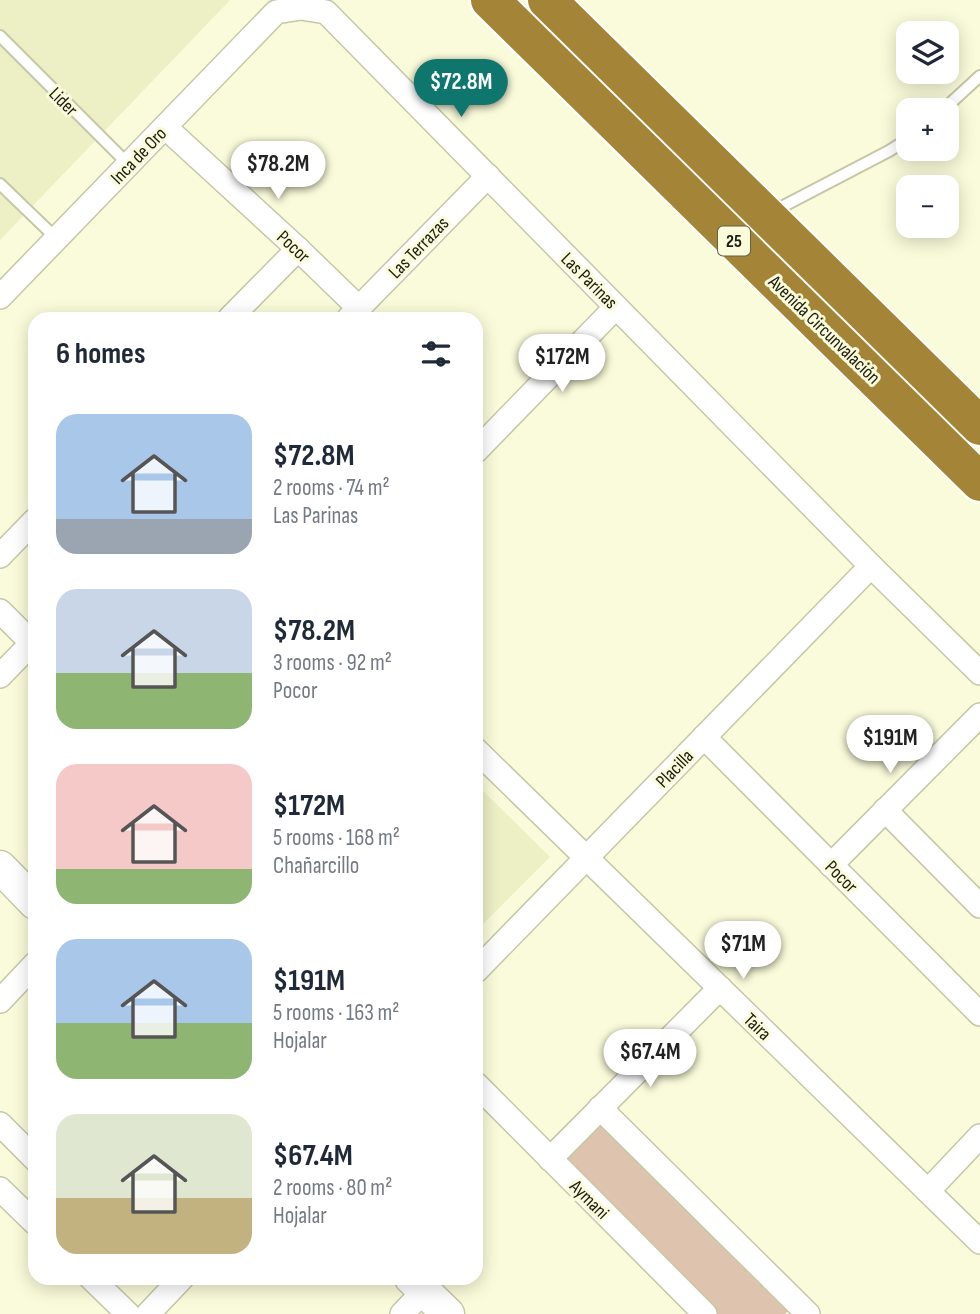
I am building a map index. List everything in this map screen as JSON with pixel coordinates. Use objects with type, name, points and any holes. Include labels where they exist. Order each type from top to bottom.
[{"type":"highway","name":"Avenida Circunvalación","points":[[490,0],[980,482]]},
{"type":"highway","name":"Avenida Circunvalación","points":[[547,0],[980,426]]},
{"type":"street","name":"Las Parinas","points":[[276,12],[301,8],[326,12],[871,566],[980,673]]},
{"type":"street","name":"Inca de Oro","points":[[0,297],[276,12]]},
{"type":"street","name":"Pocor","points":[[166,127],[298,249],[353,312]]},
{"type":"street","name":"Las Terrazas","points":[[355,312],[488,176]]},
{"type":"street","points":[[236,312],[298,249]]},
{"type":"street","points":[[483,444],[617,307]]},
{"type":"street","points":[[0,556],[28,527]]},
{"type":"street","name":"Placilla","points":[[483,964],[871,566]]},
{"type":"street","points":[[0,611],[28,637]]},
{"type":"street","points":[[0,676],[28,648]]},
{"type":"street","points":[[831,865],[980,715]]},
{"type":"street","name":"Pocor","points":[[704,737],[980,1014]]},
{"type":"street","name":"Taira","points":[[483,757],[980,1242]]},
{"type":"street","points":[[885,810],[980,906]]},
{"type":"street","points":[[0,867],[28,896]]},
{"type":"street","points":[[0,1000],[28,971]]},
{"type":"street","points":[[550,1158],[720,988]]},
{"type":"street","name":"Aymani","points":[[483,1091],[705,1314]]},
{"type":"street","points":[[600,1108],[804,1313]]},
{"type":"street","points":[[0,1124],[28,1152]]},
{"type":"street","points":[[928,1191],[980,1136]]},
{"type":"street","points":[[0,1189],[28,1216]]},
{"type":"street","points":[[98,1285],[128,1314]]},
{"type":"street","points":[[148,1314],[166,1285]]},
{"type":"street","points":[[401,1314],[417,1285]]},
{"type":"street","points":[[419,1285],[449,1314]]},
{"type":"lane","name":"Lider","points":[[0,36],[129,165]]},
{"type":"lane","points":[[956,98],[980,76]]},
{"type":"lane","points":[[766,215],[896,147]]},
{"type":"lane","points":[[0,184],[57,238]]},
{"type":"shaded area","points":[[0,0],[230,0],[0,240]]},
{"type":"shaded area","points":[[483,791],[550,857],[483,924]]},
{"type":"shaded area","points":[[604,1117],[791,1308],[785,1314],[717,1314],[563,1157]]}]
